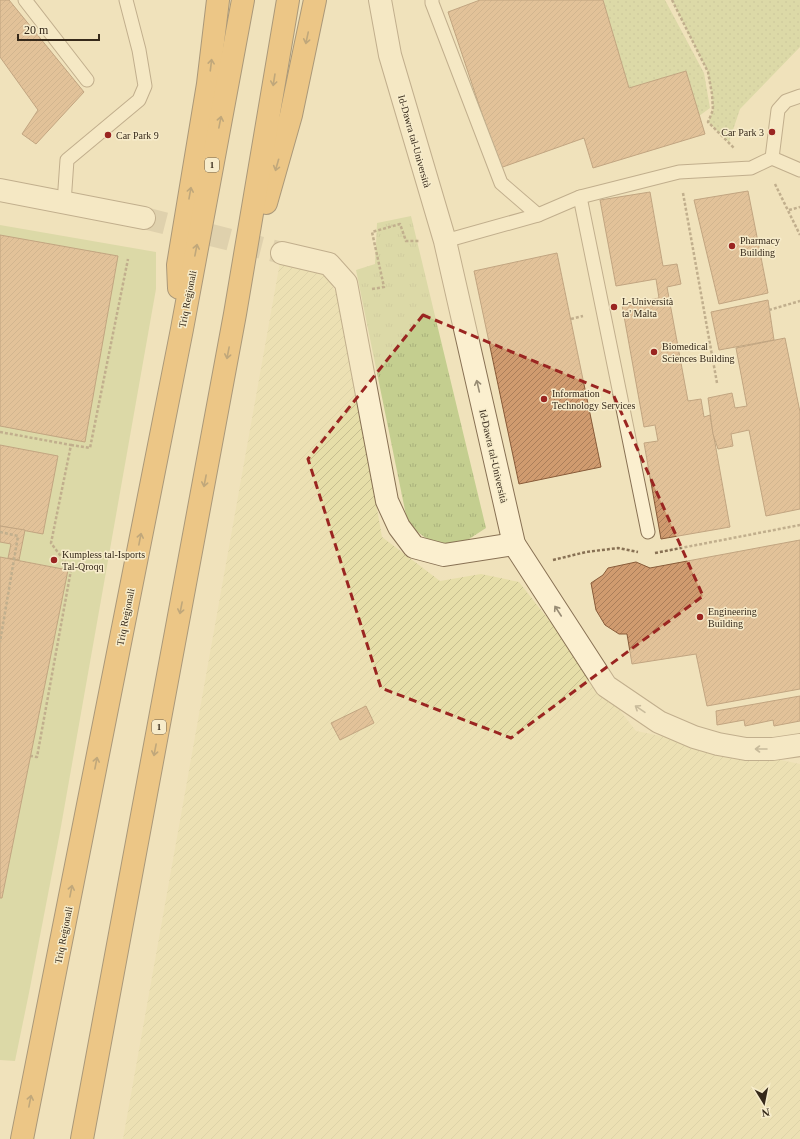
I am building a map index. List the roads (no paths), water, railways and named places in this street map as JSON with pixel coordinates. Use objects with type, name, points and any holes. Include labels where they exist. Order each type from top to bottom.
[{"type":"highway","points":[[182,329],[178,265],[208,84],[218,0]]},
{"type":"highway","name":"Triq Reġjonali","points":[[22,1139],[182,329],[243,0]]},
{"type":"highway","name":"1","points":[[82,1139],[235,314],[288,0]]},
{"type":"highway","points":[[235,314],[291,115],[315,0]]},
{"type":"street","name":"Id-Dawra tal-Università","points":[[380,0],[390,55],[444,241],[514,544],[606,686],[659,722],[694,737],[718,744],[746,749],[773,749],[800,745]]},
{"type":"street","points":[[0,190],[144,218]]},
{"type":"street","points":[[282,253],[329,264],[346,283],[387,501],[400,527],[414,547],[444,555],[514,544]]},
{"type":"lane","points":[[25,0],[87,80]]},
{"type":"lane","points":[[64,203],[67,160],[139,100],[145,86],[140,50],[126,0]]},
{"type":"lane","points":[[432,0],[432,4],[501,183],[538,215]]},
{"type":"lane","points":[[772,158],[778,110],[786,101],[800,96]]},
{"type":"lane","points":[[444,241],[538,215],[580,197],[679,172],[751,168],[772,158],[800,170]]},
{"type":"lane","points":[[580,197],[648,532]]},
{"type":"tunnel","points":[[144,218],[282,253]]},
{"type":"place","name":"Car Park 3","points":[[772,132]]},
{"type":"place","name":"Car Park 9","points":[[108,135]]},
{"type":"place","name":"Pharmacy Building","points":[[732,246]]},
{"type":"place","name":"L-Università ta' Malta","points":[[614,307]]},
{"type":"place","name":"Biomedical Sciences Building","points":[[654,352]]},
{"type":"place","name":"Information Technology Services","points":[[544,399]]},
{"type":"place","name":"Kumpless tal-Isports Tal-Qroqq","points":[[54,560]]},
{"type":"place","name":"Engineering Building","points":[[700,617]]}]
